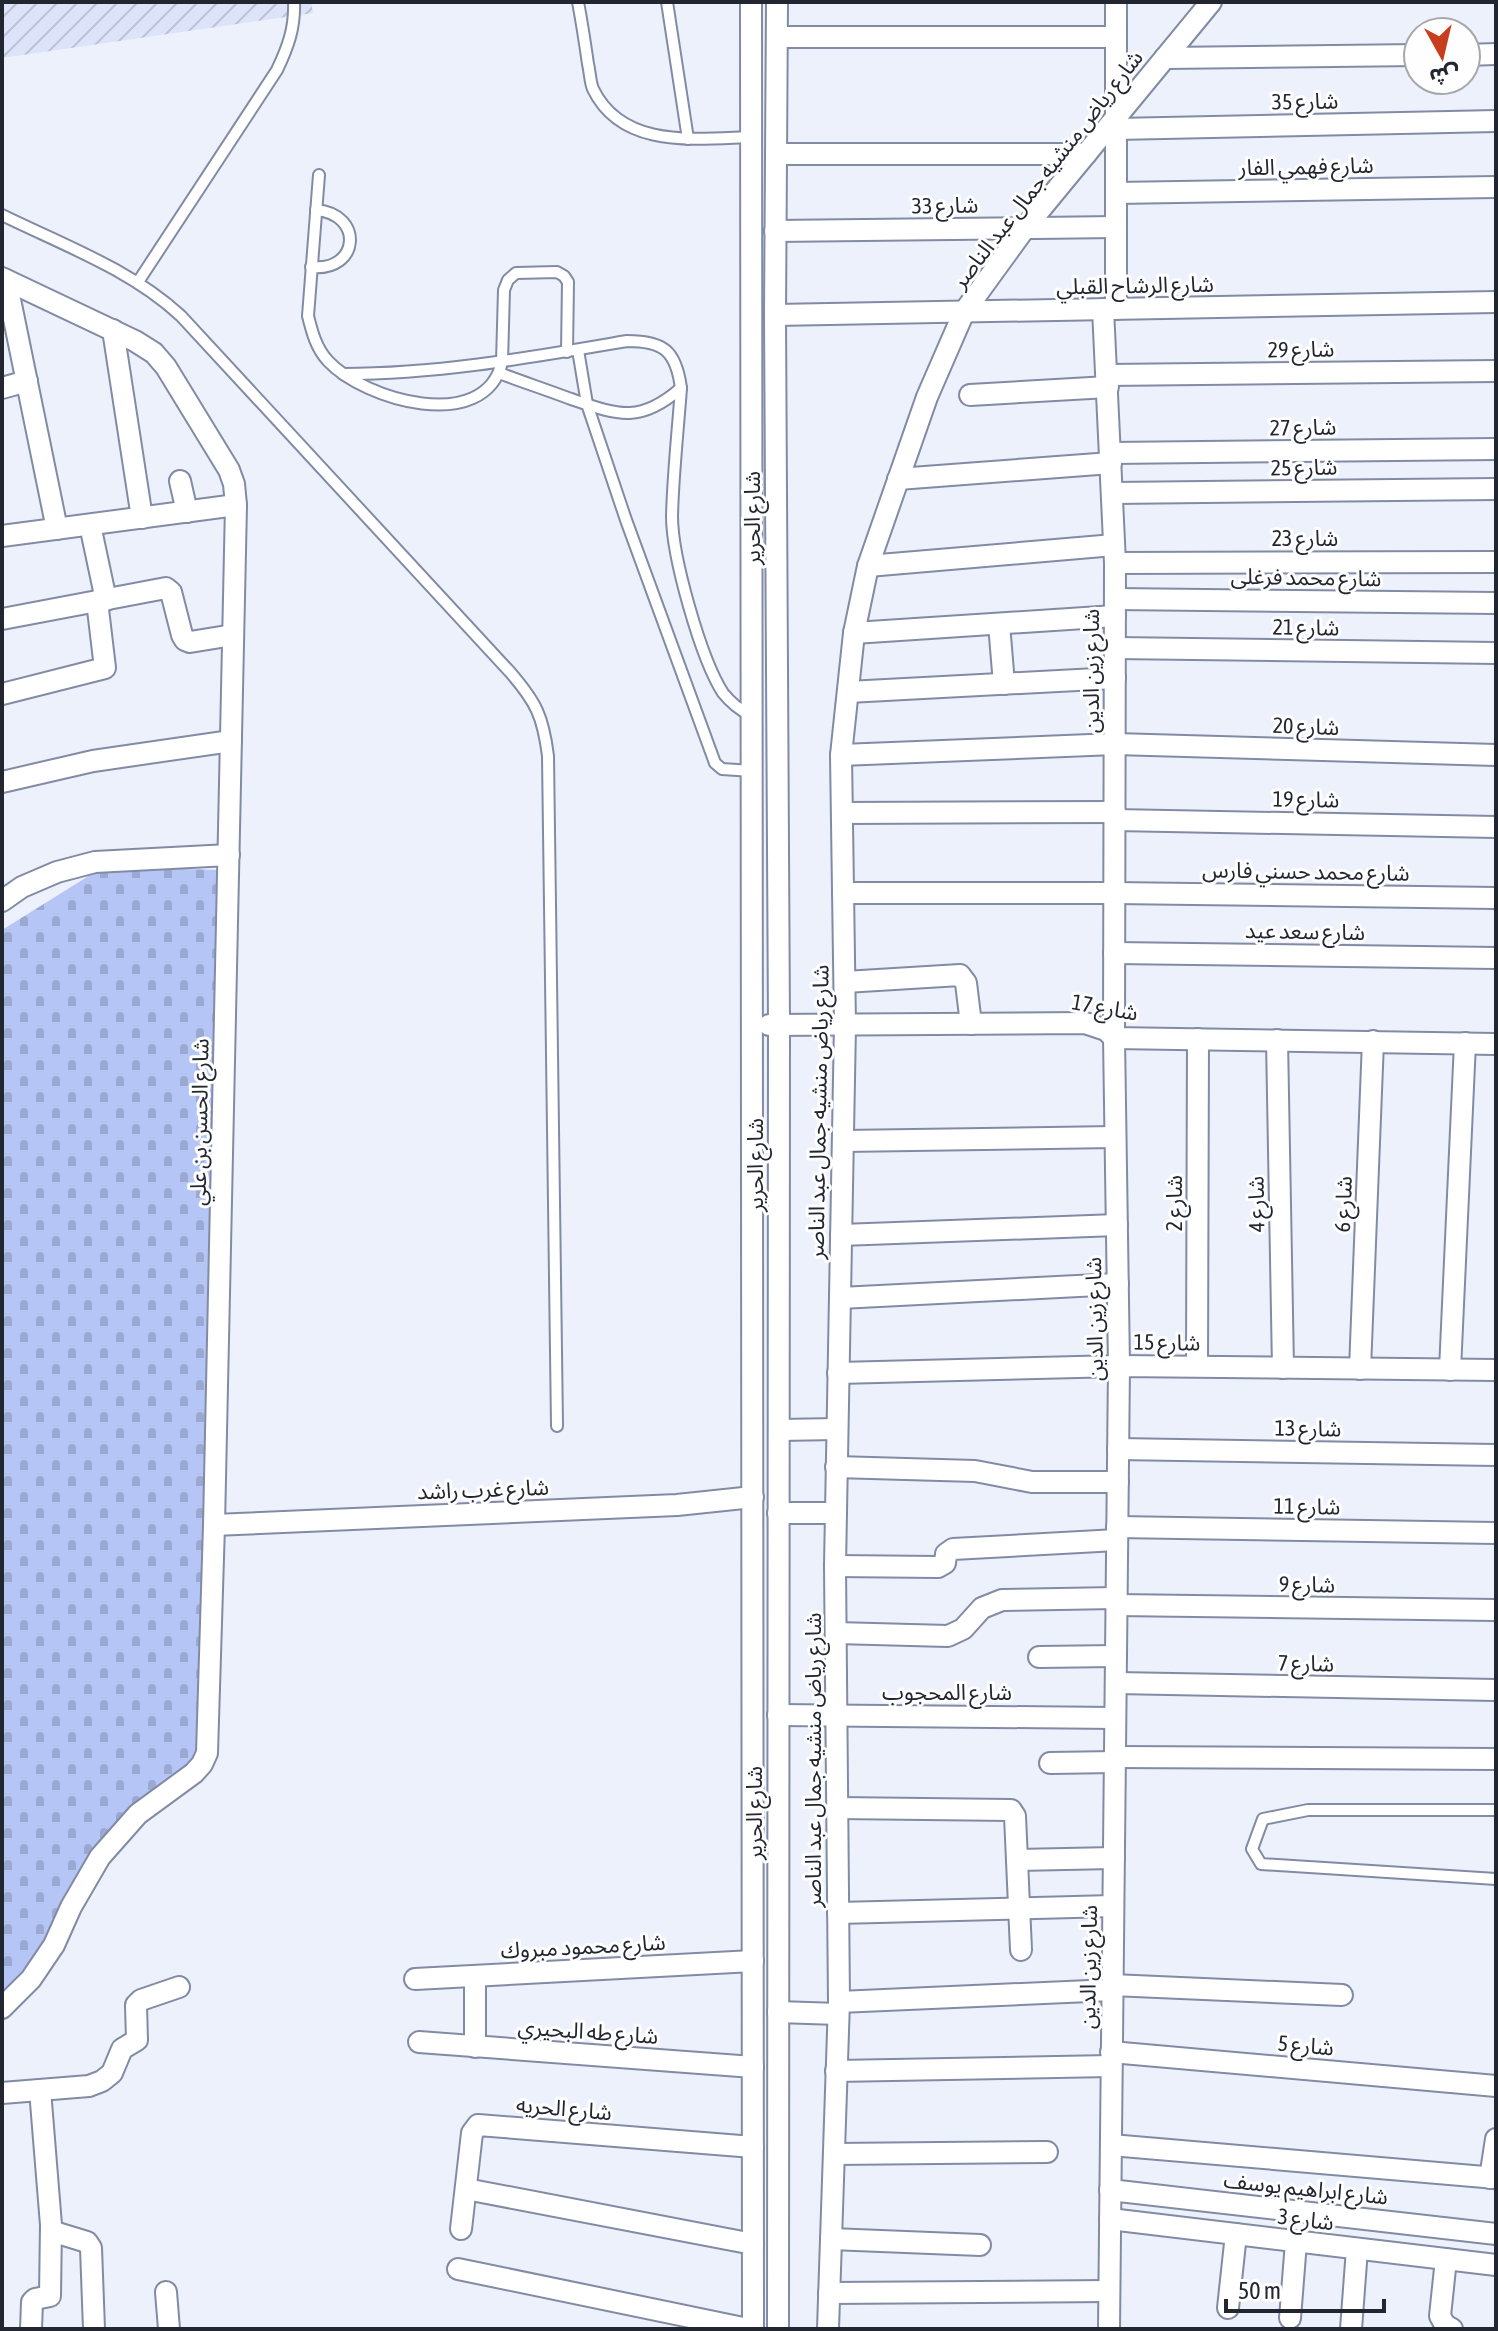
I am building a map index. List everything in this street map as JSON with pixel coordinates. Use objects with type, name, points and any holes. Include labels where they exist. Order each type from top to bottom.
[{"type":"street","name":"شارع الحرير","points":[[750,2329],[753,2244],[751,2]]},
{"type":"street","name":"شارع الحرير","points":[[777,2],[778,2329]]},
{"type":"street","name":"شارع زين الدين","points":[[1113,2328],[1109,2291],[1119,1366],[1114,1038],[1115,608],[1107,381],[1116,227],[1116,2]]},
{"type":"street","name":"شارع رياض منشيه جمال عبد الناصر","points":[[828,2329],[839,2008],[835,1566],[845,1025],[841,755],[854,633],[868,566],[927,397],[964,312],[1025,228],[1116,123],[1211,2]]},
{"type":"street","points":[[777,37],[1116,37]]},
{"type":"street","points":[[1165,58],[1402,55]]},
{"type":"street","name":"شارع 35","points":[[1116,123],[1496,121]]},
{"type":"street","points":[[750,137],[776,153],[1086,154]]},
{"type":"street","points":[[750,169],[776,153]]},
{"type":"street","name":"شارع فهمي الفار","points":[[1116,193],[1496,187]]},
{"type":"street","name":"شارع 33","points":[[775,231],[1116,227]]},
{"type":"street","points":[[4,279],[11,350],[27,381],[57,529]]},
{"type":"street","name":"شارع الحسن بن علي","points":[[2,2008],[31,1979],[54,1945],[71,1907],[100,1857],[138,1814],[194,1773],[207,1753],[236,505],[229,470],[166,367],[154,353],[113,330],[4,279]]},
{"type":"street","name":"شارع الرشاح القبلي","points":[[775,315],[1496,302]]},
{"type":"street","points":[[113,330],[142,518]]},
{"type":"street","name":"شارع 29","points":[[970,395],[1107,381],[1496,371]]},
{"type":"street","points":[[2,388],[27,381]]},
{"type":"street","name":"شارع 27","points":[[898,479],[1111,458],[1496,449]]},
{"type":"street","points":[[180,481],[187,512]]},
{"type":"street","name":"شارع 25","points":[[1113,493],[1496,489]]},
{"type":"street","points":[[2,536],[236,505]]},
{"type":"street","points":[[2,694],[105,668],[101,600],[90,525]]},
{"type":"street","name":"شارع 23","points":[[868,566],[1114,554],[1496,562]]},
{"type":"street","points":[[2,619],[166,588],[171,592],[185,640],[190,642],[233,635]]},
{"type":"street","name":"شارع محمد فرغلى","points":[[854,633],[999,624],[1115,608],[1496,603]]},
{"type":"street","points":[[999,624],[1004,684]]},
{"type":"street","name":"شارع 21","points":[[1115,648],[1496,653]]},
{"type":"street","points":[[848,692],[1115,678]]},
{"type":"street","points":[[2,782],[93,761],[231,741]]},
{"type":"street","name":"شارع 20","points":[[841,755],[1115,744],[1496,755]]},
{"type":"street","points":[[752,771],[777,771]]},
{"type":"street","name":"شارع 19","points":[[842,813],[1115,816],[1496,827]]},
{"type":"street","points":[[2,901],[22,887],[57,872],[95,862],[229,855]]},
{"type":"street","name":"شارع محمد حسني فارس","points":[[843,893],[1496,898]]},
{"type":"street","name":"شارع سعد عيد","points":[[1114,953],[1496,958]]},
{"type":"street","points":[[845,982],[960,975],[966,983],[971,1024]]},
{"type":"street","name":"شارع 17","points":[[753,1025],[1085,1023],[1106,1030],[1114,1038],[1496,1044]]},
{"type":"street","name":"شارع 2","points":[[1197,1366],[1198,1039]]},
{"type":"street","name":"شارع 4","points":[[1277,1040],[1283,1368]]},
{"type":"street","name":"شارع 6","points":[[1360,1369],[1373,1041]]},
{"type":"street","points":[[1450,1370],[1465,1043]]},
{"type":"street","points":[[843,1141],[1115,1137]]},
{"type":"street","points":[[841,1235],[1117,1225]]},
{"type":"street","points":[[840,1298],[1118,1284]]},
{"type":"street","points":[[753,1341],[779,1341]]},
{"type":"street","name":"شارع 15","points":[[838,1373],[1119,1366],[1496,1370]]},
{"type":"street","points":[[753,1378],[779,1378]]},
{"type":"street","points":[[779,1430],[837,1429]]},
{"type":"street","name":"شارع 13","points":[[1118,1449],[1496,1455]]},
{"type":"street","points":[[836,1467],[975,1471],[1032,1482],[1118,1482]]},
{"type":"street","name":"شارع غرب راشد","points":[[214,1525],[677,1505],[753,1497]]},
{"type":"street","points":[[778,1513],[836,1513]]},
{"type":"street","name":"شارع 11","points":[[835,1566],[938,1567],[945,1563],[946,1554],[953,1549],[1117,1534],[1496,1533]]},
{"type":"street","name":"شارع 9","points":[[836,1633],[948,1636],[963,1629],[982,1608],[1002,1600],[1496,1610]]},
{"type":"street","points":[[1039,1657],[1116,1656]]},
{"type":"street","name":"شارع 7","points":[[1116,1683],[1496,1690]]},
{"type":"street","name":"شارع المحجوب","points":[[778,1715],[1115,1718]]},
{"type":"street","points":[[1050,1763],[1115,1760],[1496,1759]]},
{"type":"street","points":[[837,1808],[1009,1809],[1015,1814],[1021,1950]]},
{"type":"street","points":[[1017,1860],[1114,1858]]},
{"type":"street","points":[[838,1913],[1113,1906]]},
{"type":"street","name":"شارع محمود مبروك","points":[[415,1979],[753,1961]]},
{"type":"street","points":[[475,1976],[475,2047]]},
{"type":"street","points":[[2,2093],[89,2086],[102,2081],[112,2073],[122,2049],[137,2040],[136,2005],[141,2000],[179,1987]]},
{"type":"street","points":[[778,2012],[1112,1987],[1342,1995]]},
{"type":"street","name":"شارع طه البحيري","points":[[419,2042],[753,2067]]},
{"type":"street","name":"شارع 5","points":[[836,2071],[1111,2059],[1496,2086]]},
{"type":"street","points":[[31,2329],[32,2302],[47,2298],[50,2294],[51,2231],[40,2090]]},
{"type":"street","name":"شارع الحريه","points":[[461,2229],[472,2133],[478,2125],[753,2147]]},
{"type":"street","points":[[1111,2145],[1493,2178],[1496,2139]]},
{"type":"street","points":[[834,2154],[1047,2152]]},
{"type":"street","points":[[466,2189],[753,2244]]},
{"type":"street","name":"شارع ابراهيم يوسف","points":[[1110,2190],[1496,2234]]},
{"type":"street","name":"شارع 3","points":[[1110,2219],[1496,2265]]},
{"type":"street","points":[[51,2231],[87,2242],[91,2248],[94,2329]]},
{"type":"street","points":[[1228,2308],[1236,2234]]},
{"type":"street","points":[[831,2239],[980,2245]]},
{"type":"street","points":[[1290,2318],[1296,2242]]},
{"type":"street","points":[[1351,2329],[1357,2249]]},
{"type":"street","points":[[1446,2259],[1440,2316],[1445,2325],[1452,2329]]},
{"type":"street","points":[[458,2269],[750,2329]]},
{"type":"street","points":[[829,2293],[1109,2291]]},
{"type":"street","points":[[166,2292],[169,2329]]},
{"type":"lane","points":[[138,282],[277,70],[289,46],[294,2]]},
{"type":"lane","points":[[578,2],[592,87],[609,111],[632,128],[659,137],[750,137]]},
{"type":"lane","points":[[667,2],[688,139]]},
{"type":"lane","points":[[319,175],[308,316],[314,338],[326,359],[369,390],[398,400],[428,404],[475,398],[490,388],[500,368],[504,290],[508,280],[516,273],[557,272],[564,276],[568,282],[573,351],[587,404],[715,763],[722,769],[752,771]]},
{"type":"lane","points":[[311,267],[324,268],[336,264],[346,255],[350,242],[348,229],[341,218],[329,211],[316,210]]},
{"type":"lane","points":[[2,215],[138,282],[161,297],[499,660],[530,695],[544,724],[548,756],[557,1426]]},
{"type":"lane","points":[[343,374],[500,368],[627,341],[648,341],[666,350],[678,367],[681,388],[672,519],[677,556],[696,628],[716,680],[736,707],[751,716]]},
{"type":"lane","points":[[500,368],[605,411],[626,414],[646,411],[681,388]]},
{"type":"lane","points":[[1496,1810],[1308,1810],[1263,1819],[1252,1849],[1261,1864],[1496,1879]]},
{"type":"shaded area","points":[[2,2],[311,2],[313,13],[2,58]]},
{"type":"green space","points":[[103,867],[223,870],[198,1772],[130,1821],[2,2024],[2,930]]}]
